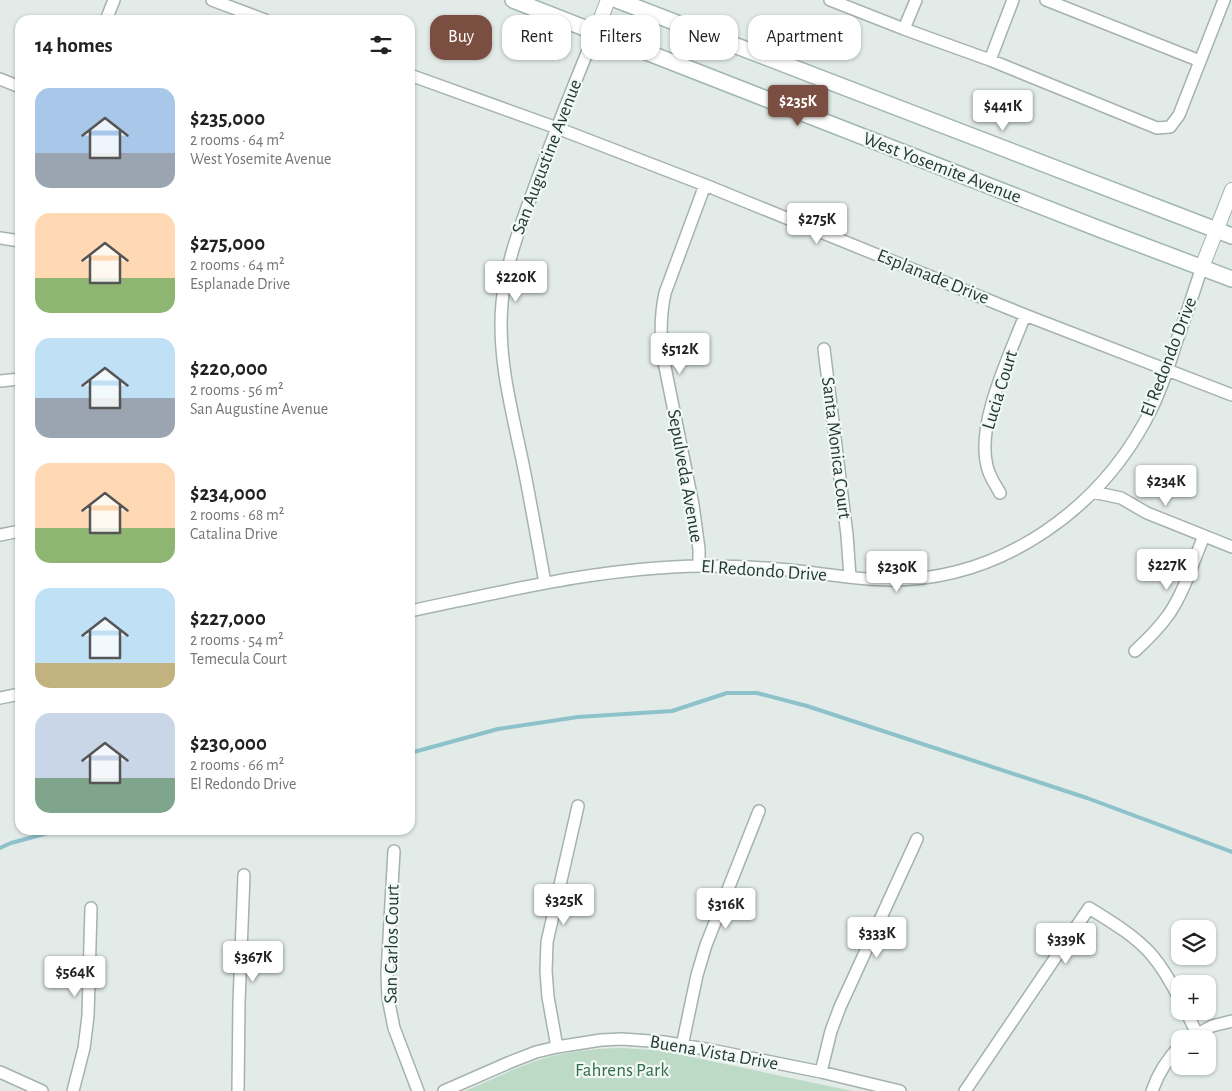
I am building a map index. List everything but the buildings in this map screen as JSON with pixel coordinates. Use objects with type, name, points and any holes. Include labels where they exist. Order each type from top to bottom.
[{"type":"main road","name":"West Yosemite Avenue","points":[[513,0],[581,25]]},
{"type":"main road","points":[[617,0],[1232,236]]},
{"type":"main road","name":"West Yosemite Avenue","points":[[660,56],[1102,230],[1232,279]]},
{"type":"street","points":[[108,15],[114,0]]},
{"type":"street","points":[[212,0],[252,15]]},
{"type":"street","name":"San Augustine Avenue","points":[[602,15],[608,0]]},
{"type":"street","points":[[830,0],[990,60],[1157,128],[1170,127],[1179,115],[1224,0]]},
{"type":"street","points":[[904,29],[916,0]]},
{"type":"street","points":[[990,60],[1013,0]]},
{"type":"street","points":[[1046,0],[1200,61]]},
{"type":"street","name":"San Augustine Avenue","points":[[545,583],[504,368],[501,336],[502,303],[507,271],[516,239],[584,60]]},
{"type":"street","points":[[0,79],[15,85]]},
{"type":"street","name":"Esplanade Drive","points":[[415,79],[557,128],[706,185],[1025,315],[1232,395]]},
{"type":"street","name":"Sepulveda Avenue","points":[[699,566],[699,549],[693,505],[660,335],[665,293],[706,185]]},
{"type":"street","name":"El Redondo Drive","points":[[415,610],[602,573],[659,568],[730,566],[786,569],[877,580],[912,579],[941,575],[977,566],[1022,546],[1070,513],[1093,492],[1119,462],[1137,436],[1168,370],[1202,267],[1232,190]]},
{"type":"street","points":[[0,238],[15,240]]},
{"type":"street","name":"Lucia Court","points":[[1000,493],[987,465],[985,454],[986,430],[997,389],[1025,315]]},
{"type":"street","name":"Santa Monica Court","points":[[824,349],[847,535],[850,578]]},
{"type":"street","points":[[0,381],[15,380]]},
{"type":"street","points":[[1093,492],[1121,498],[1147,513],[1232,547]]},
{"type":"street","points":[[0,535],[15,531]]},
{"type":"street","points":[[1135,651],[1154,633],[1181,593],[1204,536]]},
{"type":"street","points":[[0,698],[15,695]]},
{"type":"street","points":[[557,1047],[548,997],[546,971],[547,942],[578,806]]},
{"type":"street","points":[[682,1046],[697,975],[706,945],[759,810]]},
{"type":"street","points":[[821,1072],[831,1031],[840,1007],[917,839]]},
{"type":"street","name":"San Carlos Court","points":[[394,851],[387,973],[388,998],[394,1028],[418,1091]]},
{"type":"street","points":[[238,1091],[244,875]]},
{"type":"street","points":[[73,1091],[84,1048],[88,1016],[92,908]]},
{"type":"street","points":[[965,1091],[1089,908],[1136,940],[1151,954],[1171,984]]},
{"type":"street","points":[[1204,1030],[1232,1021]]},
{"type":"street","name":"Buena Vista Drive","points":[[444,1091],[536,1052],[601,1040],[622,1039],[664,1042],[711,1050],[821,1072],[900,1091]]},
{"type":"street","points":[[1152,1091],[1157,1076],[1171,1056]]},
{"type":"street","points":[[0,1072],[42,1091]]},
{"type":"green space","name":"Fahrens Park","points":[[622,1048],[673,1053],[852,1091],[465,1091],[541,1059],[587,1050]]},
{"type":"waterway","points":[[415,752],[498,729],[578,717],[672,711],[727,693],[757,693],[807,706],[1087,798],[1232,852]]},
{"type":"waterway","points":[[0,848],[41,835]]}]
